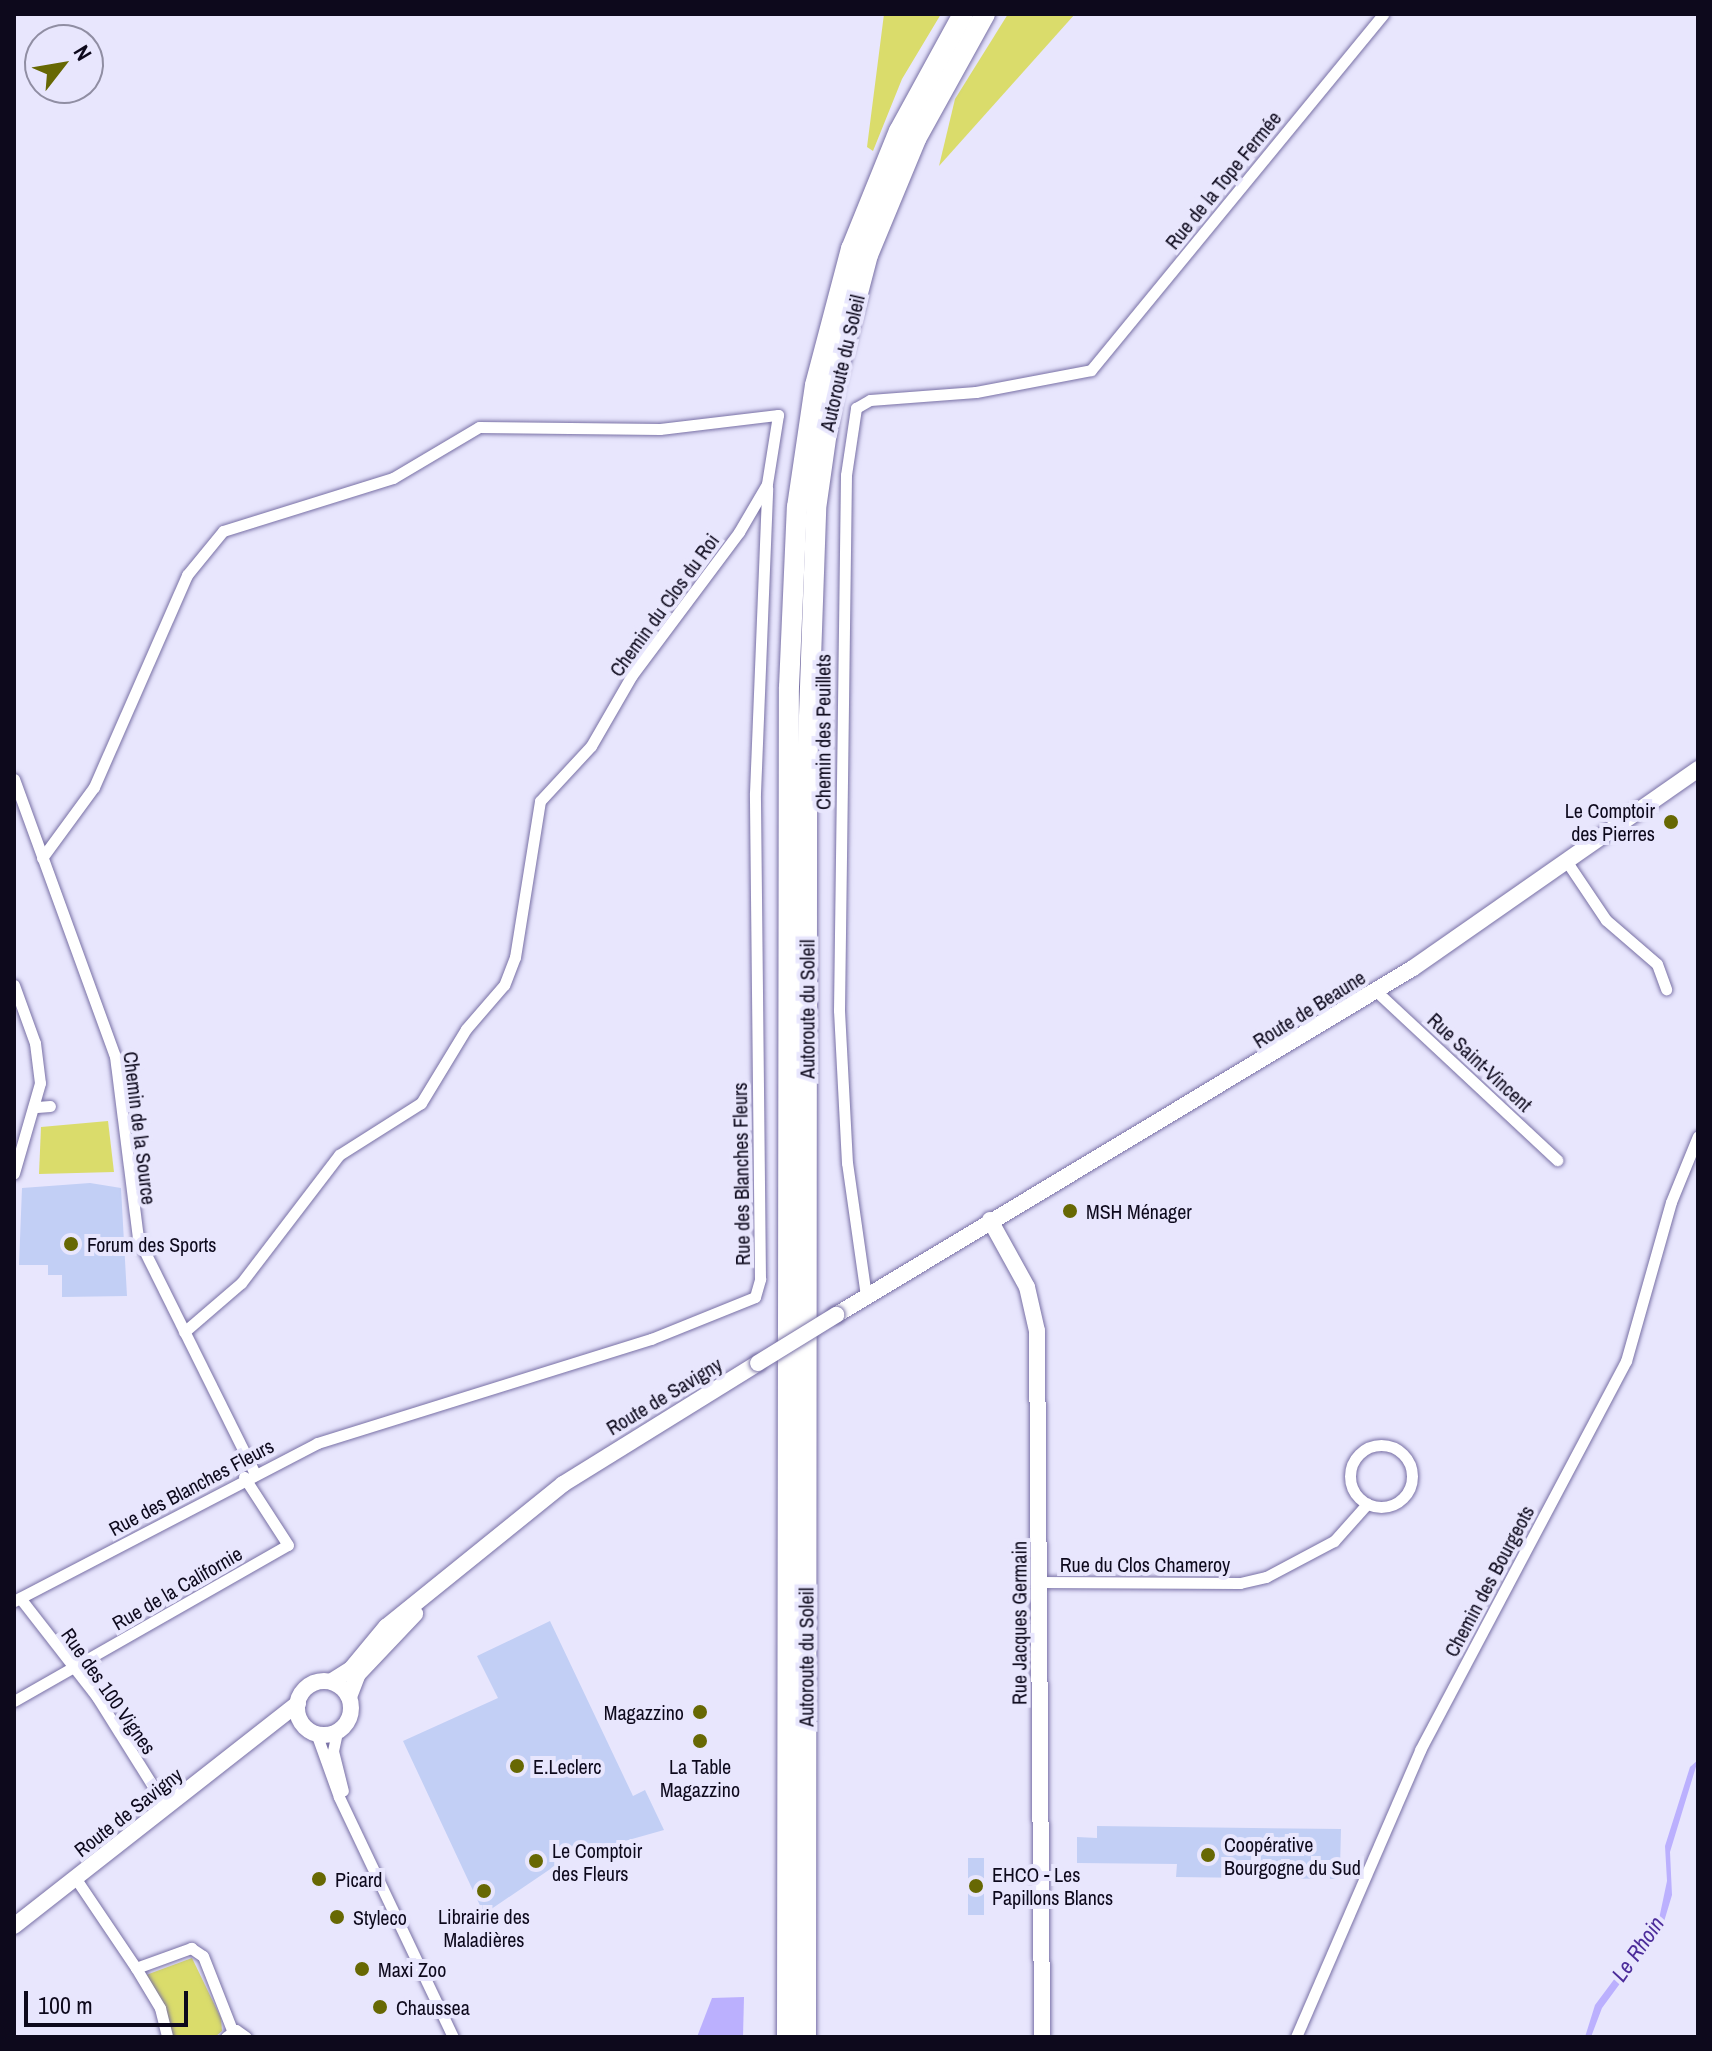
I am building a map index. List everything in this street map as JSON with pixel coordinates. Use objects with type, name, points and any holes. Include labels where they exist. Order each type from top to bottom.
[{"type":"highway","name":"Autoroute du Soleil","points":[[787,2037],[789,687],[797,507],[818,371],[855,239],[899,131],[963,14]]},
{"type":"highway","name":"Autoroute du Soleil","points":[[806,2037],[807,773],[816,509],[842,347],[875,237],[929,110],[985,14]]},
{"type":"main road","name":"Route de Beaune","points":[[927,1258],[1376,991],[1698,769]]},
{"type":"main road","name":"Rue Jacques Germain","points":[[990,1220],[1036,1318],[1042,2037]]},
{"type":"main road","name":"Route de Savigny","points":[[332,1681],[351,1669],[374,1642],[437,1588],[587,1467],[927,1258]]},
{"type":"main road","name":"Route de Savigny","points":[[349,1697],[374,1642]]},
{"type":"main road","points":[[267,1730],[337,1732],[350,1717],[349,1697],[332,1681],[308,1686],[298,1703],[310,1730]]},
{"type":"main road","name":"Route de Savigny","points":[[14,1926],[298,1703]]},
{"type":"street","name":"Rue de la Tope Fermée","points":[[1091,370],[1383,14]]},
{"type":"street","name":"Chemin des Peuillets","points":[[866,1296],[855,1232],[839,1010],[845,506],[855,412],[870,400],[976,392],[1091,370]]},
{"type":"street","name":"Chemin du Clos du Roi","points":[[42,858],[94,787],[187,575],[223,531],[380,484],[487,426],[660,429],[778,415],[767,484],[722,557],[632,675],[591,746],[540,801],[515,957],[504,985],[466,1029],[421,1103],[328,1166],[241,1283],[184,1332]]},
{"type":"street","name":"Rue des Blanches Fleurs","points":[[17,1600],[249,1475],[439,1401],[732,1312],[758,1292],[755,780],[767,484]]},
{"type":"street","name":"Chemin de la Source","points":[[14,779],[115,1056],[115,1101],[138,1238],[249,1475]]},
{"type":"street","points":[[1567,862],[1606,920],[1657,964],[1666,989]]},
{"type":"street","points":[[14,985],[39,1063],[44,1106],[14,1173]]},
{"type":"street","name":"Rue Saint-Vincent","points":[[1376,991],[1557,1160]]},
{"type":"street","name":"Chemin des Bourgeots","points":[[1296,2037],[1420,1750],[1626,1361],[1671,1202],[1698,1136]]},
{"type":"street","points":[[1373,1446],[1395,1449],[1409,1465],[1407,1493],[1389,1506],[1367,1504],[1352,1488],[1355,1459],[1373,1446]]},
{"type":"street","name":"Rue de la Californie","points":[[14,1701],[288,1545],[249,1475]]},
{"type":"street","name":"Rue du Clos Chameroy","points":[[1039,1582],[1240,1583],[1266,1577],[1334,1541],[1367,1504]]},
{"type":"street","name":"Rue des 100 Vignes","points":[[17,1600],[74,1668],[166,1807]]},
{"type":"street","points":[[310,1730],[453,2037]]},
{"type":"street","points":[[337,1732],[333,1751],[346,1807]]},
{"type":"street","points":[[76,1879],[160,2008],[167,2037]]},
{"type":"street","points":[[136,1968],[191,1948],[203,1956],[229,2034],[246,2037]]},
{"type":"shaded area","points":[[884,14],[941,14],[902,79],[873,151],[867,147]]},
{"type":"shaded area","points":[[1008,14],[1075,14],[939,166],[955,99]]},
{"type":"shaded area","points":[[108,1121],[114,1172],[39,1174],[41,1127]]},
{"type":"shaded area","points":[[192,1958],[221,2018],[222,2031],[215,2037],[171,2037],[146,1975]]},
{"type":"water","name":"Le Rhoin","points":[[1698,1760],[1670,1852],[1672,1895],[1663,1925],[1602,2008],[1591,2037],[1585,2037],[1595,2005],[1659,1919],[1667,1881],[1665,1846],[1690,1767]]},
{"type":"water","points":[[744,1997],[743,2037],[697,2037],[712,1998]]},
{"type":"building","name":"Forum des Sports","points":[[90,1183],[121,1188],[127,1296],[62,1297],[62,1275],[48,1275],[48,1265],[19,1265],[22,1188]]},
{"type":"building","name":"E.Leclerc","points":[[550,1621],[633,1796],[645,1790],[664,1830],[568,1857],[484,1914],[403,1741],[498,1698],[477,1656]]},
{"type":"building","name":"Coopérative Bourgogne du Sud","points":[[1097,1826],[1341,1829],[1340,1868],[1335,1879],[1176,1877],[1177,1864],[1077,1863],[1077,1837],[1097,1838]]},
{"type":"building","name":"EHCO - Les Papillons Blancs","points":[[968,1858],[984,1858],[984,1915],[968,1915]]},
{"type":"place","name":"Le Comptoir des Pierres","points":[[1671,822]]},
{"type":"place","name":"MSH Ménager","points":[[1070,1211]]},
{"type":"place","name":"Forum des Sports","points":[[71,1244]]},
{"type":"place","name":"Magazzino","points":[[700,1712]]},
{"type":"place","name":"La Table Magazzino","points":[[700,1741]]},
{"type":"place","name":"E.Leclerc","points":[[517,1766]]},
{"type":"place","name":"Coopérative Bourgogne du Sud","points":[[1208,1855]]},
{"type":"place","name":"Le Comptoir des Fleurs","points":[[536,1861]]},
{"type":"place","name":"Picard","points":[[319,1879]]},
{"type":"place","name":"EHCO - Les Papillons Blancs","points":[[976,1886]]},
{"type":"place","name":"Librairie des Maladières","points":[[484,1891]]},
{"type":"place","name":"Styleco","points":[[337,1917]]},
{"type":"place","name":"Maxi Zoo","points":[[362,1969]]},
{"type":"place","name":"Chaussea","points":[[380,2007]]}]
